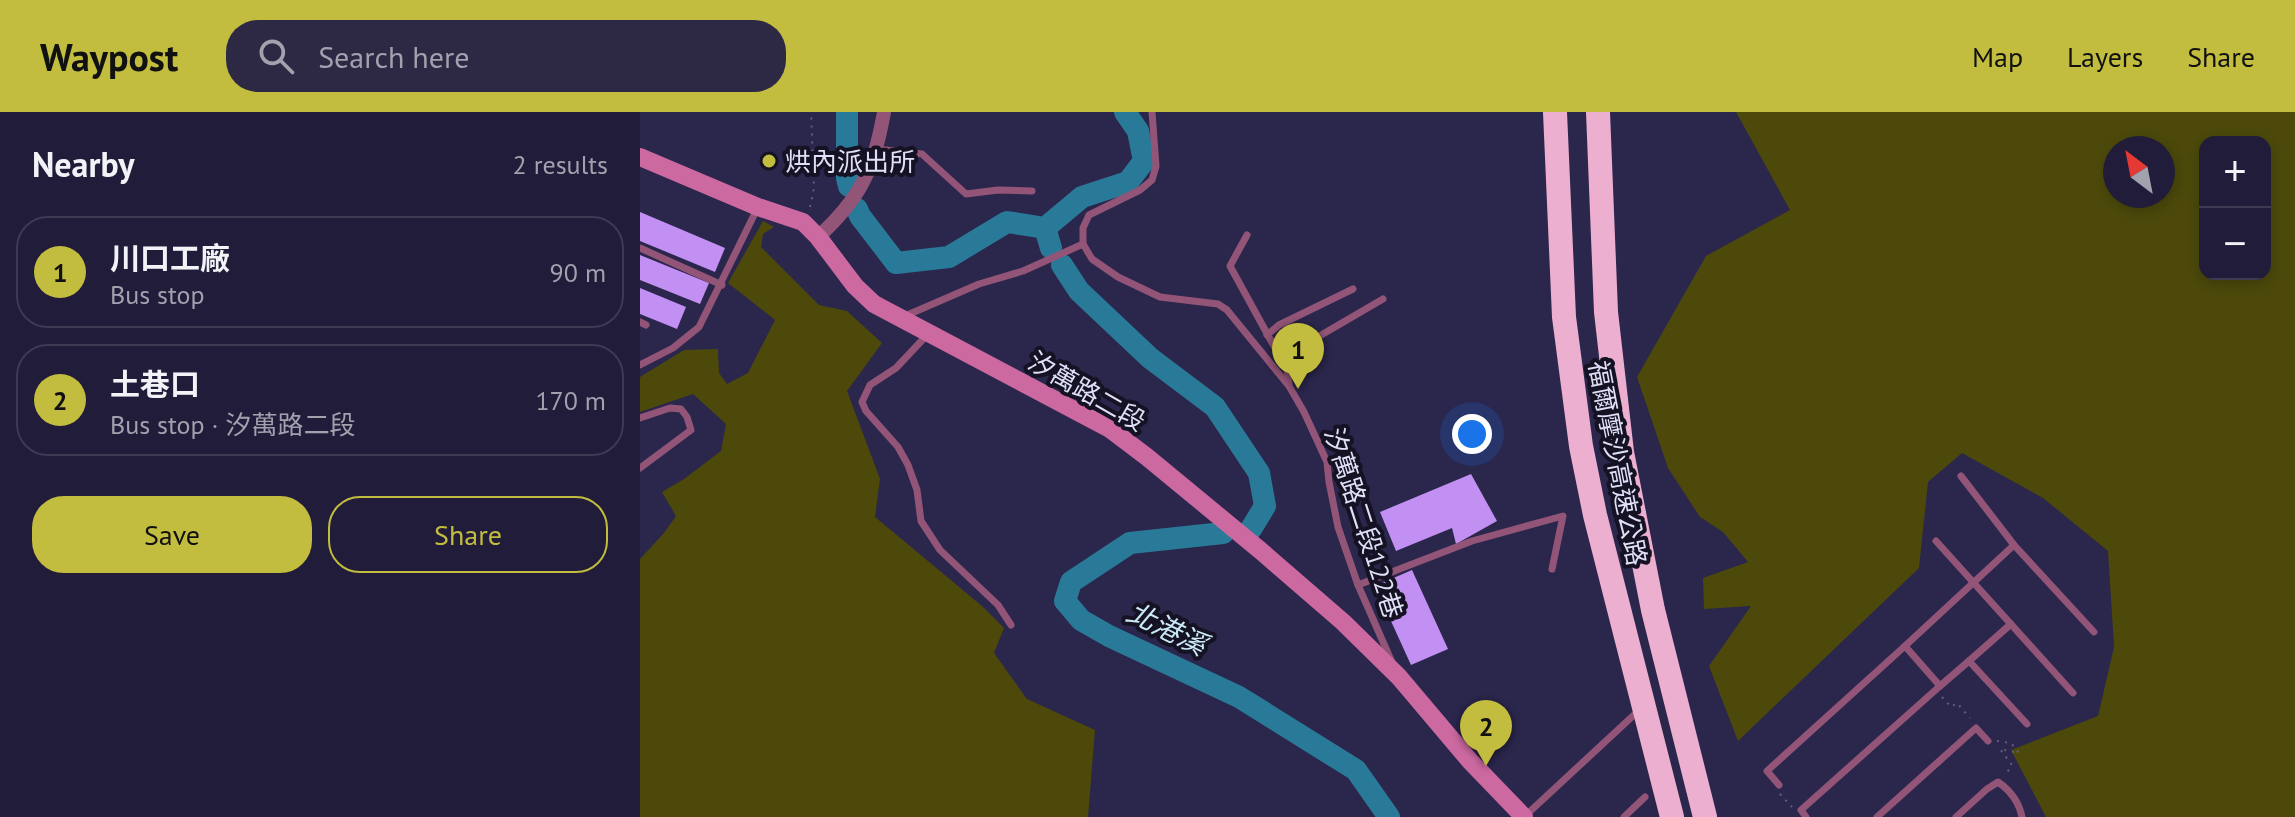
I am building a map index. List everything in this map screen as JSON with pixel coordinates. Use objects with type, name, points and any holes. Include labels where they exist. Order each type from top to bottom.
[{"type":"highway","name":"福爾摩沙高速公路","points":[[1555,112],[1564,317],[1581,446],[1595,515],[1672,817]]},
{"type":"highway","name":"福爾摩沙高速公路","points":[[1598,112],[1606,312],[1622,452],[1653,610],[1705,817]]},
{"type":"street","points":[[818,237],[838,219],[864,182],[877,149],[884,112]]},
{"type":"street","name":"汐萬路二段","points":[[640,157],[758,207],[803,222],[855,286],[874,304],[1110,429],[1343,622],[1399,677],[1470,761],[1524,817]]},
{"type":"lane","points":[[899,318],[979,284],[1023,271],[1083,244],[1083,228],[1089,215],[1140,190],[1152,180],[1156,166],[1152,112]]},
{"type":"lane","points":[[877,149],[922,154],[966,194],[998,190],[1032,191]]},
{"type":"lane","points":[[640,365],[673,348],[699,327],[758,207]]},
{"type":"lane","points":[[1247,235],[1230,266],[1287,370],[1289,386]]},
{"type":"lane","name":"汐萬路二段122巷","points":[[1083,244],[1092,259],[1118,277],[1160,297],[1218,304],[1227,310],[1289,386],[1327,462],[1338,527],[1358,585],[1399,677]]},
{"type":"lane","points":[[640,248],[722,285]]},
{"type":"lane","points":[[1267,335],[1279,325],[1353,289]]},
{"type":"lane","points":[[1280,359],[1383,299]]},
{"type":"lane","points":[[929,334],[896,368],[870,385],[862,402],[866,411],[898,447],[908,465],[917,490],[921,521],[940,550],[998,605],[1011,625]]},
{"type":"lane","points":[[640,418],[670,408],[681,409],[691,430],[640,468]]},
{"type":"lane","points":[[1961,476],[2014,545],[2094,632]]},
{"type":"lane","points":[[1358,585],[1472,541],[1563,516],[1552,569]]},
{"type":"lane","points":[[1936,541],[2073,693]]},
{"type":"lane","points":[[1779,785],[1767,771],[2014,545]]},
{"type":"lane","points":[[1799,814],[2011,624]]},
{"type":"lane","points":[[1905,646],[1938,688]]},
{"type":"lane","points":[[1969,661],[2027,724]]},
{"type":"lane","points":[[1524,817],[1635,714]]},
{"type":"lane","points":[[1877,817],[1976,728],[1988,741]]},
{"type":"lane","points":[[1956,817],[1998,782],[2007,788],[2019,805],[2022,817]]},
{"type":"lane","points":[[1624,817],[1645,797]]},
{"type":"path","points":[[803,222],[814,188],[811,112]]},
{"type":"path","points":[[1938,688],[1951,707],[1957,703],[1976,728]]},
{"type":"path","points":[[1988,741],[2011,743],[2019,753],[2000,749],[2012,765],[2005,776],[2007,788]]},
{"type":"path","points":[[1779,785],[1780,794],[1799,814]]},
{"type":"shaded area","points":[[1736,112],[2295,112],[2295,817],[2046,817],[2011,750],[2098,716],[2114,647],[2108,551],[2043,498],[1962,453],[1928,482],[1919,568],[1738,741],[1709,666],[1751,606],[1704,609],[1703,578],[1748,562],[1723,532],[1700,517],[1668,468],[1637,377],[1706,256],[1790,210]]},
{"type":"shaded area","points":[[763,221],[774,227],[763,234],[761,247],[819,305],[847,311],[882,343],[847,391],[880,479],[875,517],[1004,628],[994,653],[1027,699],[1095,730],[1088,817],[640,817],[640,559],[676,516],[662,492],[721,451],[726,424],[693,394],[640,412],[640,377],[684,350],[718,349],[719,373],[727,384],[748,373],[775,320],[728,283]]},
{"type":"building","points":[[640,212],[725,248],[715,272],[640,241]]},
{"type":"building","points":[[640,255],[709,283],[700,304],[640,280]]},
{"type":"building","points":[[640,288],[686,307],[677,329],[640,314]]},
{"type":"building","points":[[1471,474],[1497,521],[1456,544],[1452,528],[1396,551],[1380,512]]},
{"type":"building","points":[[1412,570],[1448,649],[1411,665],[1375,586]]},
{"type":"waterway","name":"北港溪","points":[[847,112],[849,186]]},
{"type":"waterway","points":[[1045,228],[1082,197],[1128,182],[1144,161],[1138,131],[1125,112]]},
{"type":"waterway","name":"北港溪","points":[[857,209],[896,263],[949,257],[1007,222],[1045,228],[1051,248]]},
{"type":"waterway","name":"北港溪","points":[[1062,265],[1079,291],[1150,358],[1215,407],[1259,473],[1265,506],[1251,529]]},
{"type":"waterway","name":"北港溪","points":[[1223,533],[1130,543],[1071,582],[1065,601],[1081,620],[1239,697],[1356,770],[1389,817]]},
{"type":"place","name":"烘內派出所","points":[[769,161]]},
{"type":"place","name":"川口工廠","points":[[1298,389]]},
{"type":"place","name":"土巷口","points":[[1486,766]]}]
